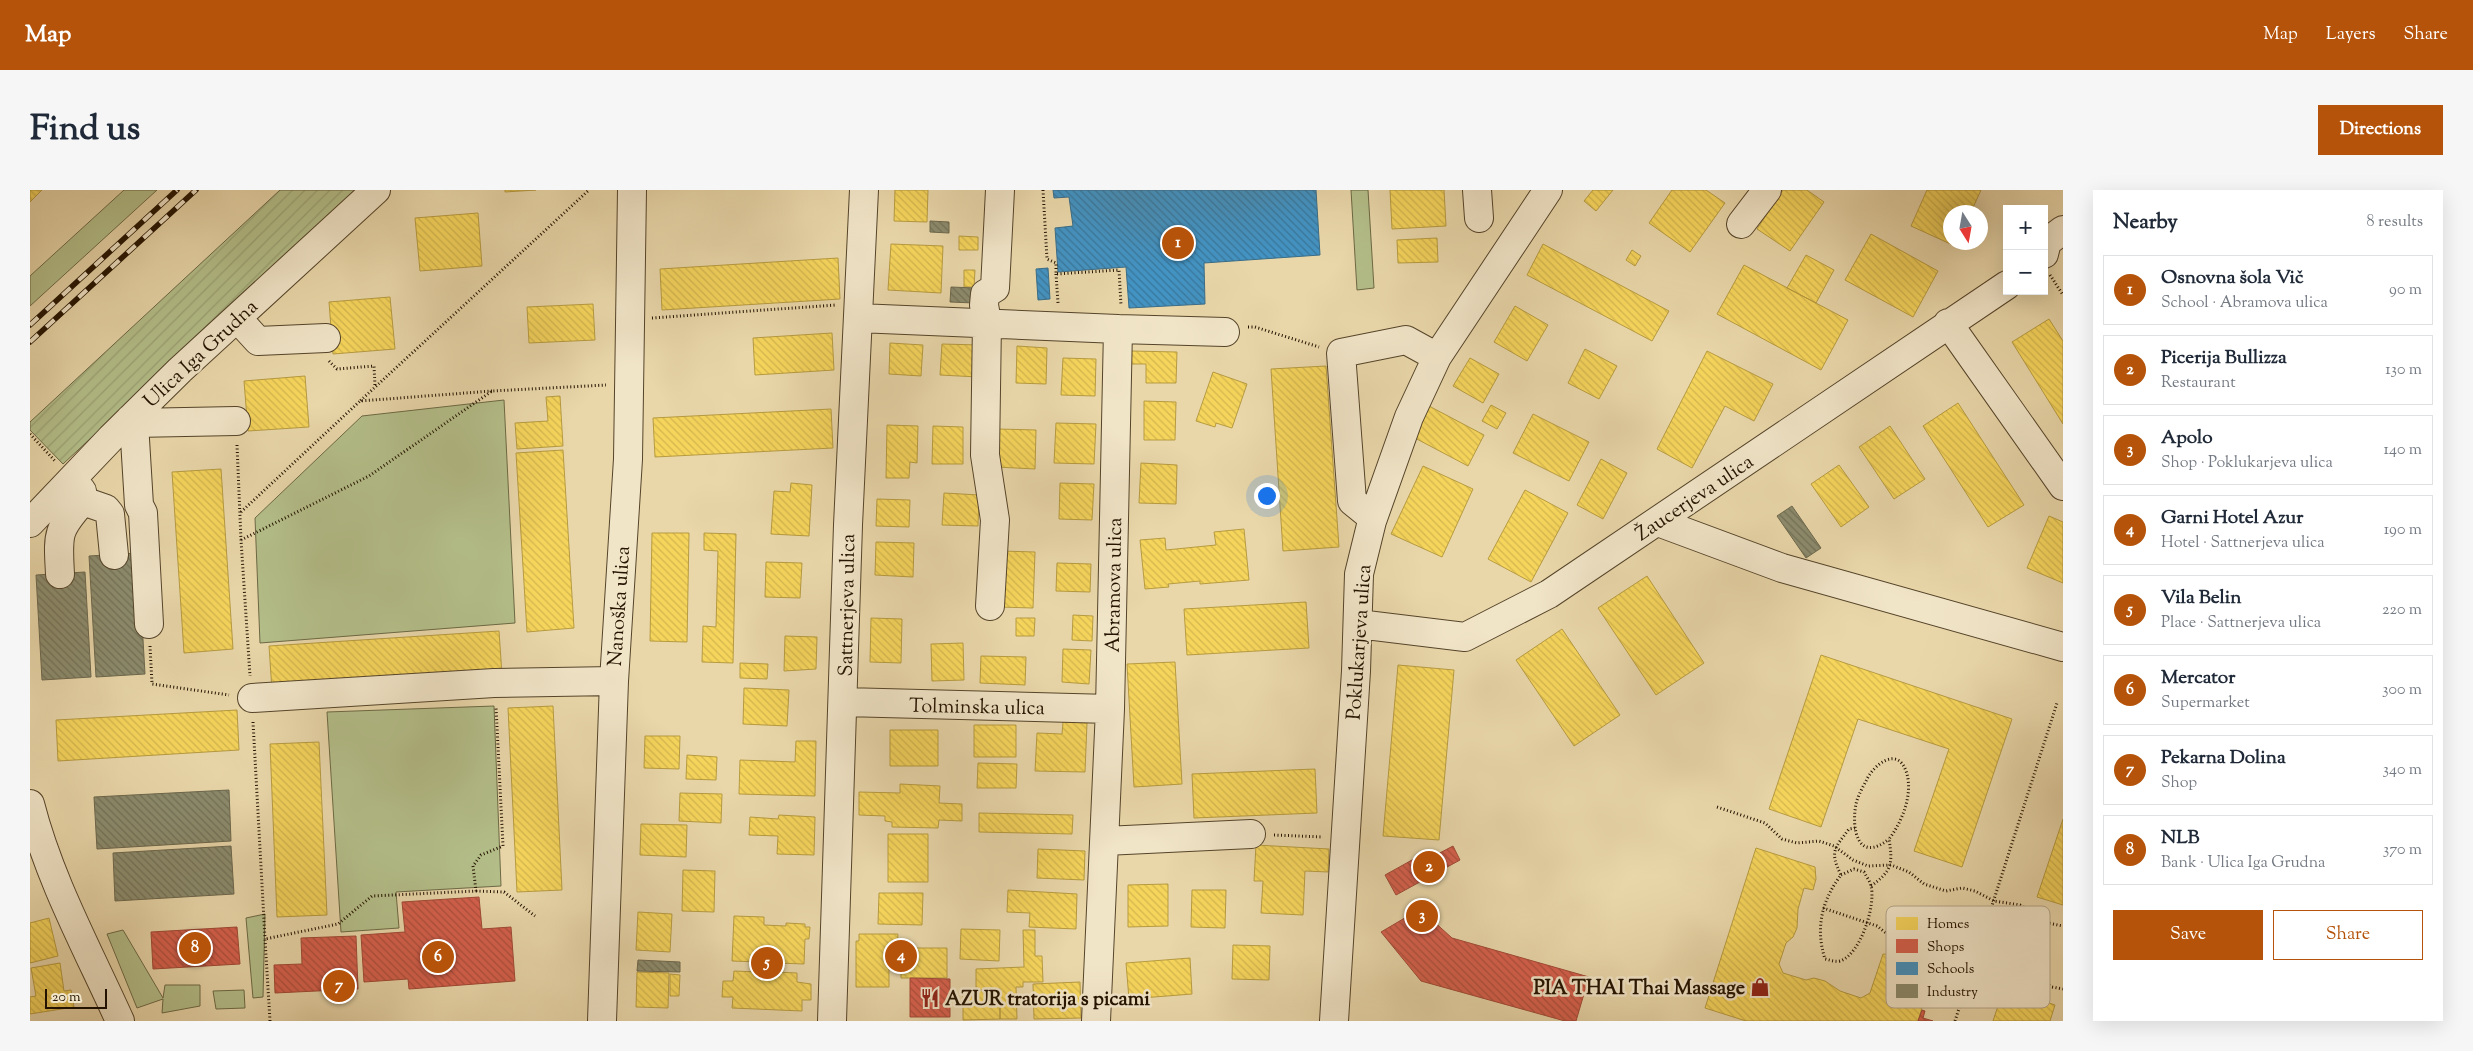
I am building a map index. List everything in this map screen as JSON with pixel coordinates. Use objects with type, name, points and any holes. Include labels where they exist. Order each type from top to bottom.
[{"type":"street","name":"Ulica Iga Grudna","points":[[30,523],[87,497],[132,421],[237,318],[376,190]]},
{"type":"street","name":"Nanoška ulica","points":[[602,1021],[614,681],[628,460],[632,190]]},
{"type":"street","name":"Sattnerjeva ulica","points":[[832,1021],[844,702],[848,525],[864,190]]},
{"type":"street","points":[[990,606],[995,520],[986,455],[987,322],[984,305],[985,294],[995,288],[1000,190]]},
{"type":"street","points":[[1477,190],[1479,218]]},
{"type":"street","name":"Poklukarjeva ulica","points":[[1334,1021],[1358,624],[1359,574],[1373,518],[1409,417],[1437,357],[1548,190]]},
{"type":"street","points":[[1741,224],[1767,190]]},
{"type":"street","points":[[2050,261],[2047,242],[2063,230]]},
{"type":"street","name":"Žaucerjeva ulica","points":[[1358,624],[1466,637],[1549,594],[1658,522],[1948,323],[2003,289]]},
{"type":"street","points":[[858,311],[987,322],[1225,332]]},
{"type":"street","points":[[237,318],[258,341],[326,338]]},
{"type":"street","points":[[1948,323],[2063,486]]},
{"type":"street","name":"Abramova ulica","points":[[1096,1021],[1105,840],[1124,329]]},
{"type":"street","points":[[1373,518],[1352,501],[1341,352],[1406,340],[1437,357]]},
{"type":"street","points":[[149,624],[143,513],[139,505],[132,421],[236,421]]},
{"type":"street","points":[[87,497],[139,505]]},
{"type":"street","points":[[87,497],[112,520],[114,555]]},
{"type":"street","points":[[60,574],[58,538],[61,529],[87,497]]},
{"type":"street","points":[[1658,522],[1782,568],[2063,647]]},
{"type":"street","points":[[252,698],[494,684],[614,681]]},
{"type":"street","name":"Tolminska ulica","points":[[844,702],[1110,709]]},
{"type":"street","points":[[30,804],[52,872],[120,1021]]},
{"type":"street","points":[[1105,840],[1251,834]]},
{"type":"path","points":[[240,512],[589,190]]},
{"type":"path","points":[[1043,190],[1047,259],[1056,264],[1059,306],[1050,306]]},
{"type":"path","points":[[2050,261],[2063,295]]},
{"type":"path","points":[[1056,274],[1119,270],[1124,329]]},
{"type":"path","points":[[630,320],[858,311]]},
{"type":"path","points":[[1225,332],[1236,328],[1255,327],[1341,352]]},
{"type":"path","points":[[326,338],[328,360],[337,369],[374,366],[375,387]]},
{"type":"path","points":[[360,401],[492,391],[630,384]]},
{"type":"path","points":[[241,540],[369,476],[492,391]]},
{"type":"path","points":[[236,421],[241,540],[270,1021]]},
{"type":"path","points":[[30,434],[87,497]]},
{"type":"path","points":[[149,624],[152,684],[252,698]]},
{"type":"path","points":[[476,891],[473,866],[481,855],[503,846],[494,684]]},
{"type":"path","points":[[1992,906],[2057,703]]},
{"type":"path","points":[[1891,759],[1901,762],[1906,769],[1908,792],[1897,829],[1889,839],[1879,847],[1870,849],[1862,845],[1855,828],[1859,795],[1870,774],[1880,761],[1891,759]]},
{"type":"path","points":[[1717,807],[1765,823],[1782,839],[1797,843],[1819,841],[1834,846],[1853,860],[1868,866],[1891,865],[1908,872],[1924,884],[1946,891],[1962,888],[1975,891],[1994,901],[2021,906]]},
{"type":"path","points":[[1841,875],[1834,858],[1834,846],[1849,829],[1855,828]]},
{"type":"path","points":[[1251,834],[1346,838]]},
{"type":"path","points":[[1871,886],[1884,876],[1891,865],[1889,839]]},
{"type":"path","points":[[1854,869],[1864,872],[1871,886],[1871,902],[1867,923],[1861,938],[1842,960],[1834,962],[1825,959],[1821,947],[1819,929],[1823,908],[1830,890],[1841,875],[1854,869]]},
{"type":"path","points":[[265,939],[338,924],[372,896],[476,891],[504,892],[535,916]]},
{"type":"path","points":[[1823,908],[1877,926],[1886,933]]},
{"type":"path","points":[[2050,924],[2063,926]]},
{"type":"path","points":[[2050,986],[2063,989]]},
{"type":"path","points":[[1955,1021],[1959,1008]]},
{"type":"green space","points":[[124,190],[157,190],[30,306],[30,276]]},
{"type":"green space","points":[[280,190],[357,190],[63,464],[30,430],[30,422]]},
{"type":"green space","points":[[1351,190],[1368,190],[1374,288],[1357,290]]},
{"type":"green space","points":[[504,400],[515,623],[260,643],[255,518],[362,416]]},
{"type":"green space","points":[[494,706],[501,886],[396,892],[399,928],[341,932],[327,712]]},
{"type":"green space","points":[[265,914],[263,997],[253,998],[246,918]]},
{"type":"green space","points":[[123,930],[163,998],[165,985],[200,985],[200,1006],[162,1013],[163,999],[137,1008],[107,934]]},
{"type":"green space","points":[[244,990],[245,1008],[216,1009],[213,991]]},
{"type":"building: Homes","points":[[30,190],[42,190],[30,202]]},
{"type":"building: Homes","points":[[505,190],[536,190],[505,192]]},
{"type":"building: Homes","points":[[895,190],[928,190],[927,222],[894,221]]},
{"type":"building: Homes","points":[[1390,190],[1444,190],[1446,226],[1392,229]]},
{"type":"building: Homes","points":[[1593,190],[1613,190],[1596,211],[1584,201]]},
{"type":"building: Homes","points":[[1672,190],[1706,190],[1725,203],[1690,252],[1649,223]]},
{"type":"building: Homes","points":[[1783,190],[1807,190],[1824,202],[1790,251],[1757,229]]},
{"type":"building: Homes","points":[[1927,190],[1981,190],[1974,205],[1943,205],[1943,241],[1911,226]]},
{"type":"building: Homes","points":[[478,213],[482,266],[420,271],[415,218]]},
{"type":"building: Homes","points":[[1871,234],[1938,271],[1913,317],[1845,280]]},
{"type":"building: Homes","points":[[959,236],[978,237],[978,250],[959,250]]},
{"type":"building: Homes","points":[[1437,238],[1438,262],[1398,263],[1397,240]]},
{"type":"building: Homes","points":[[891,244],[943,246],[941,293],[888,290]]},
{"type":"building: Homes","points":[[1543,244],[1669,311],[1652,341],[1527,275]]},
{"type":"building: Homes","points":[[1632,250],[1641,256],[1635,266],[1626,260]]},
{"type":"building: Homes","points":[[1806,255],[1834,270],[1816,303],[1787,288]]},
{"type":"building: Homes","points":[[838,258],[840,299],[662,310],[660,269]]},
{"type":"building: Homes","points":[[1744,265],[1848,320],[1821,370],[1717,314]]},
{"type":"building: Homes","points":[[964,270],[975,270],[974,287],[964,287]]},
{"type":"building: Homes","points":[[390,297],[395,349],[333,354],[329,302]]},
{"type":"building: Homes","points":[[593,304],[595,340],[529,343],[527,307]]},
{"type":"building: Homes","points":[[1515,306],[1548,325],[1527,361],[1494,342]]},
{"type":"building: Homes","points":[[2049,319],[2063,341],[2063,424],[2012,342]]},
{"type":"building: Homes","points":[[832,333],[834,370],[755,375],[753,338]]},
{"type":"building: Homes","points":[[890,343],[923,345],[921,376],[889,374]]},
{"type":"building: Homes","points":[[942,344],[979,345],[978,377],[940,375]]},
{"type":"building: Homes","points":[[1017,346],[1047,348],[1046,384],[1016,383]]},
{"type":"building: Homes","points":[[1585,349],[1617,366],[1599,399],[1568,383]]},
{"type":"building: Homes","points":[[1131,351],[1177,352],[1176,383],[1146,383],[1146,364],[1131,364]]},
{"type":"building: Homes","points":[[1707,351],[1773,384],[1754,421],[1725,406],[1692,468],[1657,449]]},
{"type":"building: Homes","points":[[1063,358],[1096,359],[1095,396],[1061,395]]},
{"type":"building: Homes","points":[[1470,358],[1499,374],[1483,403],[1453,386]]},
{"type":"building: Homes","points":[[1326,366],[1339,547],[1283,551],[1271,369]]},
{"type":"building: Homes","points":[[1213,372],[1247,384],[1232,428],[1216,423],[1215,427],[1196,421]]},
{"type":"building: Homes","points":[[305,376],[309,427],[248,431],[244,381]]},
{"type":"building: Homes","points":[[560,396],[563,446],[517,449],[515,423],[548,421],[546,397]]},
{"type":"building: Homes","points":[[1144,401],[1176,402],[1175,440],[1144,440]]},
{"type":"building: Homes","points":[[1958,403],[2024,505],[1988,527],[1923,426]]},
{"type":"building: Homes","points":[[1491,405],[1506,413],[1497,429],[1482,421]]},
{"type":"building: Homes","points":[[1429,406],[1484,435],[1468,466],[1413,437]]},
{"type":"building: Homes","points":[[831,409],[833,448],[655,457],[653,418]]},
{"type":"building: Homes","points":[[1533,414],[1589,442],[1569,481],[1513,453]]},
{"type":"building: Homes","points":[[1056,423],[1096,424],[1094,464],[1054,463]]},
{"type":"building: Homes","points":[[887,425],[918,426],[917,463],[910,462],[909,478],[886,478]]},
{"type":"building: Homes","points":[[933,426],[963,427],[963,464],[932,464]]},
{"type":"building: Homes","points":[[1890,426],[1925,479],[1894,499],[1859,447]]},
{"type":"building: Homes","points":[[998,429],[1036,430],[1035,469],[996,467]]},
{"type":"building: Homes","points":[[563,450],[574,628],[527,632],[516,453]]},
{"type":"building: Homes","points":[[1601,459],[1627,473],[1603,519],[1577,505]]},
{"type":"building: Homes","points":[[1141,463],[1177,465],[1176,504],[1139,503]]},
{"type":"building: Homes","points":[[1839,465],[1869,507],[1841,527],[1811,484]]},
{"type":"building: Homes","points":[[1423,466],[1473,489],[1442,557],[1391,534]]},
{"type":"building: Homes","points":[[221,469],[233,649],[184,653],[172,472]]},
{"type":"building: Homes","points":[[791,483],[812,485],[809,536],[771,534],[774,491],[790,492]]},
{"type":"building: Homes","points":[[1060,483],[1094,484],[1092,520],[1059,519]]},
{"type":"building: Homes","points":[[1525,490],[1568,513],[1531,582],[1488,559]]},
{"type":"building: Homes","points":[[944,493],[979,495],[978,526],[942,525]]},
{"type":"building: Homes","points":[[877,499],[910,500],[909,527],[876,526]]},
{"type":"building: Homes","points":[[2049,516],[2063,522],[2063,583],[2027,568]]},
{"type":"building: Homes","points":[[1244,529],[1249,580],[1200,584],[1200,581],[1168,584],[1169,587],[1145,589],[1140,540],[1165,538],[1166,550],[1216,545],[1214,532]]},
{"type":"building: Homes","points":[[652,533],[689,533],[687,642],[650,641]]},
{"type":"building: Homes","points":[[704,533],[736,534],[733,663],[702,662],[703,626],[716,627],[718,551],[704,550]]},
{"type":"building: Homes","points":[[876,542],[914,543],[913,577],[875,575]]},
{"type":"building: Homes","points":[[1001,551],[1035,552],[1033,608],[999,607]]},
{"type":"building: Homes","points":[[766,562],[802,563],[800,598],[765,597]]},
{"type":"building: Homes","points":[[1057,563],[1091,564],[1090,592],[1056,591]]},
{"type":"building: Homes","points":[[1647,576],[1704,663],[1656,695],[1598,608]]},
{"type":"building: Homes","points":[[1306,602],[1309,648],[1187,655],[1184,609]]},
{"type":"building: Homes","points":[[1073,615],[1093,616],[1092,641],[1072,640]]},
{"type":"building: Homes","points":[[871,618],[902,619],[901,663],[870,662]]},
{"type":"building: Homes","points":[[1016,618],[1035,618],[1034,636],[1016,636]]},
{"type":"building: Homes","points":[[1562,629],[1620,715],[1574,746],[1516,660]]},
{"type":"building: Homes","points":[[499,631],[502,675],[272,690],[269,646]]},
{"type":"building: Homes","points":[[785,636],[817,637],[816,669],[784,671]]},
{"type":"building: Homes","points":[[963,643],[964,680],[932,681],[931,644]]},
{"type":"building: Homes","points":[[1063,649],[1091,650],[1089,684],[1062,682]]},
{"type":"building: Homes","points":[[1821,655],[2012,719],[1962,867],[1914,851],[1949,749],[1858,719],[1821,827],[1769,809]]},
{"type":"building: Homes","points":[[981,656],[1026,657],[1025,685],[980,683]]},
{"type":"building: Homes","points":[[1175,662],[1182,784],[1134,787],[1127,664]]},
{"type":"building: Homes","points":[[740,663],[768,664],[767,679],[740,678]]},
{"type":"building: Homes","points":[[1398,665],[1454,670],[1439,840],[1383,836]]},
{"type":"building: Homes","points":[[744,688],[789,690],[787,726],[743,724]]},
{"type":"building: Homes","points":[[553,706],[562,890],[517,892],[508,708]]},
{"type":"building: Homes","points":[[237,710],[239,750],[58,761],[56,720]]},
{"type":"building: Homes","points":[[1063,722],[1087,723],[1085,772],[1035,771],[1037,733],[1062,734]]},
{"type":"building: Homes","points":[[974,725],[1016,725],[1016,757],[974,757]]},
{"type":"building: Homes","points":[[890,730],[938,730],[938,766],[890,766]]},
{"type":"building: Homes","points":[[645,736],[680,736],[679,769],[644,768]]},
{"type":"building: Homes","points":[[796,741],[816,741],[815,796],[739,794],[740,760],[795,762]]},
{"type":"building: Homes","points":[[319,742],[327,915],[277,917],[270,744]]},
{"type":"building: Homes","points":[[687,755],[717,757],[716,780],[686,779]]},
{"type":"building: Homes","points":[[978,763],[1017,764],[1016,788],[977,788]]},
{"type":"building: Homes","points":[[1315,769],[1317,813],[1194,818],[1192,774]]},
{"type":"building: Homes","points":[[900,784],[940,786],[939,803],[962,804],[962,821],[939,820],[938,828],[892,827],[892,822],[885,821],[885,816],[859,815],[859,792],[900,793]]},
{"type":"building: Homes","points":[[680,793],[722,794],[721,823],[679,821]]},
{"type":"building: Homes","points":[[979,813],[1073,815],[1072,834],[979,832]]},
{"type":"building: Homes","points":[[779,815],[815,817],[814,855],[777,854],[778,836],[749,835],[750,817],[778,819]]},
{"type":"building: Homes","points":[[2063,819],[2063,905],[2037,897]]},
{"type":"building: Homes","points":[[641,824],[687,825],[686,857],[640,855]]},
{"type":"building: Homes","points":[[888,834],[928,834],[928,882],[888,882]]},
{"type":"building: Homes","points":[[1256,845],[1329,849],[1328,872],[1305,871],[1303,915],[1261,913],[1263,881],[1254,881]]},
{"type":"building: Homes","points":[[1756,848],[1815,867],[1816,879],[1813,890],[1804,888],[1798,909],[1797,928],[1793,937],[1786,943],[1779,964],[1783,973],[1806,980],[1814,978],[1825,981],[1840,991],[1861,998],[1870,993],[1883,954],[1886,954],[1886,1008],[1922,1008],[1918,1021],[1746,1021],[1705,1008]]},
{"type":"building: Homes","points":[[1038,849],[1085,851],[1084,880],[1037,878]]},
{"type":"building: Homes","points":[[683,870],[715,871],[714,912],[682,911]]},
{"type":"building: Homes","points":[[1168,884],[1168,926],[1128,927],[1128,885]]},
{"type":"building: Homes","points":[[1008,890],[1077,894],[1076,929],[1029,927],[1030,913],[1007,912]]},
{"type":"building: Homes","points":[[1192,890],[1226,890],[1225,928],[1191,927]]},
{"type":"building: Homes","points":[[879,893],[923,893],[922,925],[878,924]]},
{"type":"building: Homes","points":[[638,912],[672,914],[670,952],[636,950]]},
{"type":"building: Homes","points":[[734,916],[764,917],[764,925],[786,926],[786,923],[805,924],[805,927],[810,927],[809,939],[805,939],[804,964],[776,963],[775,972],[797,973],[797,982],[811,984],[811,1000],[802,1000],[802,1011],[732,1008],[733,997],[722,997],[723,981],[733,981],[734,971],[758,972],[759,962],[732,961]]},
{"type":"building: Homes","points":[[49,918],[58,956],[30,963],[30,923]]},
{"type":"building: Homes","points":[[961,929],[1000,930],[999,961],[960,959]]},
{"type":"building: Homes","points":[[1023,930],[1035,930],[1035,956],[1042,956],[1043,982],[1023,982],[1023,987],[1016,987],[1017,1019],[1000,1019],[1000,989],[976,990],[976,969],[1024,967]]},
{"type":"building: Homes","points":[[859,934],[898,934],[897,948],[947,948],[947,978],[901,978],[901,963],[889,963],[889,987],[856,987],[856,941],[859,941]]},
{"type":"building: Homes","points":[[1233,945],[1270,946],[1269,980],[1232,979]]},
{"type":"building: Homes","points":[[1190,958],[1192,994],[1129,999],[1126,963]]},
{"type":"building: Homes","points":[[60,963],[64,991],[71,990],[74,1007],[30,1014],[30,997],[36,996],[31,968]]},
{"type":"building: Homes","points":[[637,972],[669,973],[668,1008],[636,1007]]},
{"type":"building: Homes","points":[[670,974],[680,975],[679,996],[670,996]]},
{"type":"building: Homes","points":[[1080,982],[1081,1018],[1034,1019],[1033,984]]},
{"type":"building: Homes","points":[[1000,989],[1000,1019],[963,1020],[963,990]]},
{"type":"building: Homes","points":[[2050,1003],[2055,1005],[2050,1021],[1993,1021],[1997,1008],[2050,1008]]},
{"type":"building: Shops","points":[[1453,846],[1460,860],[1396,895],[1385,875],[1430,850],[1434,856]]},
{"type":"building: Shops","points":[[479,897],[482,929],[511,927],[515,981],[409,989],[408,979],[364,982],[361,935],[405,932],[402,902]]},
{"type":"building: Shops","points":[[1420,909],[1452,938],[1589,977],[1576,1021],[1565,1021],[1421,981],[1381,932]]},
{"type":"building: Shops","points":[[237,927],[240,964],[153,969],[151,932]]},
{"type":"building: Shops","points":[[356,936],[358,989],[275,993],[274,965],[302,964],[301,938]]},
{"type":"building: Shops","name":"AZUR tratorija s picami","points":[[910,978],[950,979],[950,1017],[910,1017]]},
{"type":"building: Shops","points":[[1922,1010],[1925,1011],[1923,1018],[1933,1021],[1918,1021]]},
{"type":"building: Schools","points":[[1053,190],[1316,190],[1320,255],[1204,263],[1205,304],[1129,308],[1126,267],[1058,272],[1055,228],[1073,226],[1069,197],[1054,198]]},
{"type":"building: Schools","points":[[1048,268],[1050,299],[1038,300],[1036,269]]},
{"type":"building: Industry","points":[[930,221],[949,222],[949,233],[930,232]]},
{"type":"building: Industry","points":[[951,287],[975,288],[974,303],[950,302]]},
{"type":"building: Industry","points":[[1792,506],[1821,548],[1806,558],[1777,516]]},
{"type":"building: Industry","points":[[138,553],[145,674],[96,677],[89,556]]},
{"type":"building: Industry","points":[[85,572],[91,677],[42,680],[36,575]]},
{"type":"building: Industry","points":[[229,790],[231,841],[97,849],[94,797]]},
{"type":"building: Industry","points":[[231,846],[234,894],[115,901],[113,853]]},
{"type":"building: Industry","points":[[638,960],[680,962],[680,972],[637,971]]},
{"type":"railway","points":[[30,325],[177,190]]},
{"type":"railway","points":[[30,342],[196,190]]},
{"type":"place","name":"Osnovna šola Vič","points":[[1178,243]]},
{"type":"place","name":"Picerija Bullizza","points":[[1429,867]]},
{"type":"place","name":"Apolo","points":[[1422,916]]},
{"type":"place","name":"NLB","points":[[195,948]]},
{"type":"place","name":"Garni Hotel Azur","points":[[901,956]]},
{"type":"place","name":"Mercator","points":[[438,957]]},
{"type":"place","name":"Vila Belin","points":[[767,963]]},
{"type":"place","name":"Pekarna Dolina","points":[[339,986]]},
{"type":"place","name":"PIA THAI Thai Massage","points":[[1760,987]]},
{"type":"place","name":"AZUR tratorija s picami","points":[[930,998]]}]
